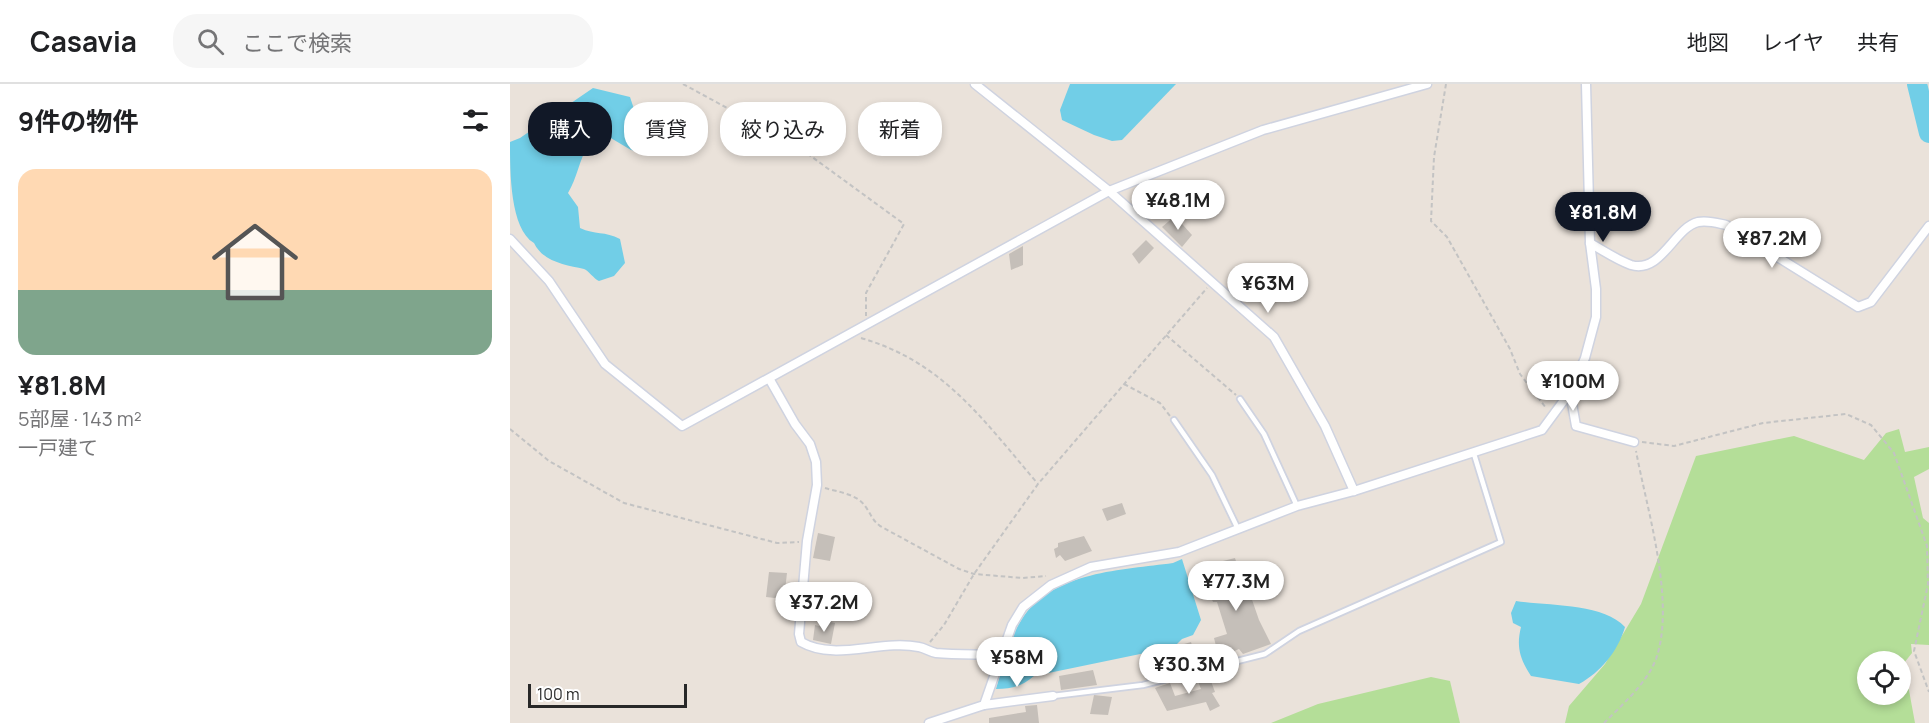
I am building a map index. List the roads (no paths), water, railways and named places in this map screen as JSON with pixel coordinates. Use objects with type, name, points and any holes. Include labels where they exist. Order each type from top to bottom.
[{"type":"street","points":[[975,84],[1109,191],[1274,336],[1325,426],[1354,491]]},
{"type":"street","points":[[510,239],[549,281],[604,364],[682,426],[770,380],[1109,191],[1263,130],[1427,84]]},
{"type":"street","points":[[984,705],[1012,625],[1023,607],[1051,585],[1091,567],[1179,552],[1296,506],[1354,491],[1474,454],[1542,430],[1570,392],[1592,338],[1596,317],[1596,289],[1590,243],[1587,84]]},
{"type":"street","points":[[1590,243],[1632,265],[1643,265],[1670,247],[1684,230],[1696,223],[1711,221],[1726,225],[1858,307],[1871,302],[1929,226]]},
{"type":"street","points":[[770,380],[795,424],[810,444],[816,462],[817,485],[807,541],[799,634],[801,642],[811,647],[832,651],[863,647],[918,646],[934,653],[1000,655]]},
{"type":"street","points":[[1570,392],[1576,426],[1634,442]]},
{"type":"street","points":[[928,723],[984,705],[1053,696]]},
{"type":"lane","points":[[1240,399],[1264,434],[1296,506]]},
{"type":"lane","points":[[1174,420],[1212,475],[1238,529]]},
{"type":"lane","points":[[1053,696],[1143,685],[1265,654],[1299,631],[1501,542],[1474,454]]},
{"type":"water","points":[[1070,84],[1176,84],[1122,140],[1112,141],[1062,120],[1060,110]]},
{"type":"water","points":[[593,88],[630,97],[632,102],[624,102],[624,146],[612,139],[612,102],[573,102]]},
{"type":"water","points":[[528,133],[528,156],[583,156],[568,193],[578,207],[580,228],[620,239],[625,263],[614,276],[599,281],[584,269],[549,259],[526,236],[516,213],[510,168],[510,142]]},
{"type":"water","points":[[1182,559],[1201,620],[1193,635],[1182,639],[1174,647],[1034,676],[1016,686],[996,689],[1017,627],[1035,603],[1052,591],[1090,576],[1173,563]]},
{"type":"water","points":[[1516,601],[1589,610],[1615,619],[1625,627],[1608,660],[1579,684],[1531,676],[1520,653],[1521,627],[1513,623],[1511,613]]},
{"type":"waterway","points":[[1917,84],[1929,133]]}]
